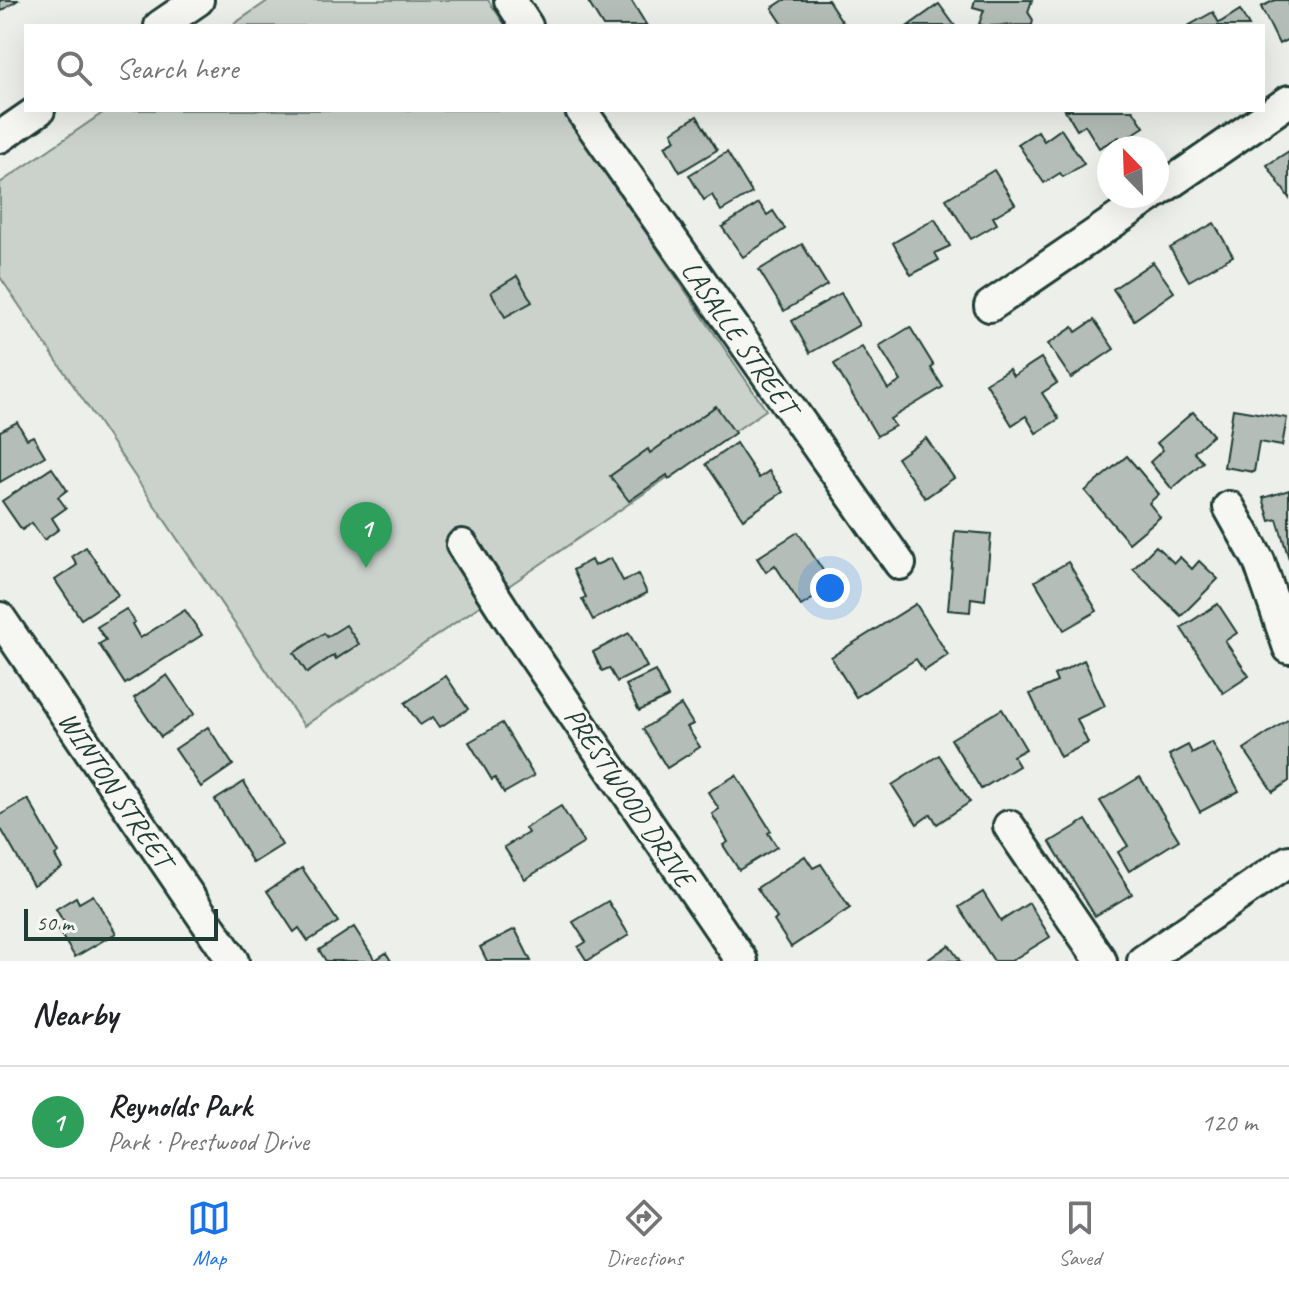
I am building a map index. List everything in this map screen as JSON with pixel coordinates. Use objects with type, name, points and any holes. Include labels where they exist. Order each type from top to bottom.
[{"type":"street","points":[[163,24],[198,0]]},
{"type":"street","points":[[510,0],[526,24]]},
{"type":"street","points":[[1169,184],[1289,101]]},
{"type":"street","points":[[0,137],[36,112]]},
{"type":"street","name":"LASALLE STREET","points":[[582,112],[900,564]]},
{"type":"street","points":[[990,306],[1133,208]]},
{"type":"street","points":[[1229,507],[1259,561],[1289,648]]},
{"type":"street","name":"PRESTWOOD DRIVE","points":[[462,545],[519,634],[742,961]]},
{"type":"street","name":"WINTON STREET","points":[[0,618],[233,961]]},
{"type":"street","points":[[1009,826],[1101,961]]},
{"type":"street","points":[[1143,961],[1289,861]]},
{"type":"shaded area","points":[[269,0],[488,0],[505,24],[234,24]]},
{"type":"shaded area","points":[[104,112],[564,112],[766,410],[304,726],[0,277],[0,183]]},
{"type":"building","points":[[0,0],[18,0],[0,12]]},
{"type":"building","points":[[587,0],[631,0],[646,24],[602,24]]},
{"type":"building","points":[[784,0],[828,0],[844,24],[783,24],[772,8]]},
{"type":"building","points":[[975,0],[1032,0],[1028,12],[1032,24],[979,24],[984,10],[973,7]]},
{"type":"building","points":[[1275,0],[1289,0],[1289,39],[1279,44],[1261,7]]},
{"type":"building","points":[[939,4],[954,24],[911,24]]},
{"type":"building","points":[[1240,10],[1248,24],[1192,24],[1213,12],[1219,23]]},
{"type":"building","points":[[1066,112],[1134,112],[1144,127],[1130,136],[1097,136],[1097,145],[1085,125],[1077,130]]},
{"type":"building","points":[[697,116],[717,150],[680,172],[665,146],[676,140],[672,132]]},
{"type":"building","points":[[1061,129],[1084,164],[1063,177],[1060,173],[1044,183],[1018,144],[1038,131],[1044,141]]},
{"type":"building","points":[[1289,151],[1289,198],[1267,165]]},
{"type":"building","points":[[727,152],[752,193],[721,211],[712,195],[704,200],[689,175]]},
{"type":"building","points":[[994,170],[1015,204],[993,217],[997,224],[971,239],[946,199]]},
{"type":"building","points":[[759,203],[767,215],[773,211],[785,229],[743,257],[722,227]]},
{"type":"building","points":[[935,219],[950,246],[935,253],[939,260],[911,275],[893,243]]},
{"type":"building","points":[[1214,223],[1233,256],[1189,281],[1170,248]]},
{"type":"building","points":[[802,244],[827,285],[784,311],[759,270]]},
{"type":"building","points":[[1153,262],[1174,292],[1134,320],[1113,289]]},
{"type":"building","points":[[517,276],[532,302],[505,317],[491,292]]},
{"type":"building","points":[[841,293],[859,325],[810,353],[792,321]]},
{"type":"building","points":[[1094,320],[1114,349],[1071,378],[1048,344],[1073,327],[1076,332]]},
{"type":"building","points":[[910,327],[943,387],[890,419],[895,426],[877,436],[834,364],[862,347],[888,389],[901,381],[879,346]]},
{"type":"building","points":[[1041,358],[1057,383],[1042,393],[1059,419],[1036,433],[1026,416],[1012,425],[986,383],[1009,369],[1013,376]]},
{"type":"building","points":[[716,406],[735,433],[669,479],[667,475],[629,501],[610,476],[648,449],[650,453]]},
{"type":"building","points":[[1233,409],[1287,418],[1282,446],[1259,442],[1254,472],[1224,467]]},
{"type":"building","points":[[1193,412],[1213,435],[1194,452],[1203,462],[1172,489],[1150,462],[1163,450],[1157,443]]},
{"type":"building","points":[[17,422],[27,439],[33,436],[45,456],[0,482],[0,431]]},
{"type":"building","points":[[926,438],[954,478],[925,498],[897,458]]},
{"type":"building","points":[[736,443],[759,478],[769,471],[783,492],[743,519],[706,464]]},
{"type":"building","points":[[1127,456],[1159,494],[1149,503],[1160,517],[1129,543],[1085,491]]},
{"type":"building","points":[[52,468],[67,490],[58,497],[66,508],[52,518],[59,529],[44,540],[32,523],[22,530],[2,501]]},
{"type":"building","points":[[1289,490],[1289,559],[1277,519],[1270,521],[1263,498]]},
{"type":"building","points":[[955,531],[991,534],[985,600],[971,598],[970,612],[948,610]]},
{"type":"building","points":[[798,532],[833,586],[801,606],[775,565],[766,572],[757,558]]},
{"type":"building","points":[[1156,546],[1174,563],[1180,557],[1192,569],[1199,561],[1218,579],[1181,616],[1133,569]]},
{"type":"building","points":[[86,547],[118,595],[81,619],[55,580],[77,565],[72,556]]},
{"type":"building","points":[[611,558],[623,581],[638,574],[647,593],[593,620],[582,599],[586,597],[573,570],[591,560],[594,566]]},
{"type":"building","points":[[1068,562],[1097,611],[1064,630],[1035,581]]},
{"type":"building","points":[[916,604],[948,655],[924,671],[916,659],[856,697],[831,657]]},
{"type":"building","points":[[1218,604],[1237,633],[1225,641],[1249,676],[1223,693],[1181,628]]},
{"type":"building","points":[[126,609],[135,622],[132,624],[140,638],[185,610],[202,635],[125,684],[99,644],[106,640],[97,627]]},
{"type":"building","points":[[346,625],[359,644],[336,659],[334,655],[307,673],[294,653],[324,633],[327,637]]},
{"type":"building","points":[[629,633],[647,667],[617,682],[609,668],[602,671],[593,652]]},
{"type":"building","points":[[1084,660],[1105,706],[1077,719],[1088,743],[1060,757],[1030,694],[1057,682],[1054,675]]},
{"type":"building","points":[[655,671],[668,697],[639,711],[626,685]]},
{"type":"building","points":[[167,675],[194,714],[161,737],[134,698]]},
{"type":"building","points":[[446,676],[468,709],[440,727],[433,717],[420,725],[405,703]]},
{"type":"building","points":[[681,705],[693,724],[687,727],[700,747],[667,768],[643,729]]},
{"type":"building","points":[[1002,709],[1026,749],[1013,756],[1019,766],[981,789],[951,739]]},
{"type":"building","points":[[1289,719],[1289,781],[1273,792],[1244,749]]},
{"type":"building","points":[[502,723],[534,776],[504,793],[495,778],[492,780],[469,742]]},
{"type":"building","points":[[208,727],[233,765],[201,787],[175,749]]},
{"type":"building","points":[[1212,742],[1239,791],[1200,812],[1169,755],[1188,745],[1192,753]]},
{"type":"building","points":[[939,755],[970,802],[937,824],[931,814],[917,824],[892,785]]},
{"type":"building","points":[[736,775],[771,831],[768,833],[777,847],[739,870],[723,845],[728,842],[712,814],[719,809],[708,792]]},
{"type":"building","points":[[1140,777],[1179,840],[1129,871],[1118,852],[1128,846],[1100,801]]},
{"type":"building","points":[[244,782],[282,845],[253,863],[215,800]]},
{"type":"building","points":[[28,799],[59,853],[55,856],[62,868],[33,885],[0,827],[0,815]]},
{"type":"building","points":[[561,806],[584,843],[525,879],[504,847],[528,833],[525,828]]},
{"type":"building","points":[[1086,820],[1132,894],[1095,916],[1050,842]]},
{"type":"building","points":[[805,856],[813,868],[821,864],[850,908],[791,947],[757,888]]},
{"type":"building","points":[[302,868],[338,922],[308,941],[299,928],[294,932],[267,891]]},
{"type":"building","points":[[983,892],[1001,921],[1029,903],[1050,937],[1011,961],[994,961],[959,907]]},
{"type":"building","points":[[93,895],[116,933],[75,957],[58,930],[66,926],[56,909],[76,897],[79,903]]},
{"type":"building","points":[[608,901],[629,935],[587,961],[578,947],[586,942],[573,922]]},
{"type":"building","points":[[354,927],[375,960],[386,953],[391,961],[326,961],[319,950]]},
{"type":"building","points":[[515,929],[531,961],[487,961],[480,947]]},
{"type":"building","points":[[949,945],[960,961],[926,961]]},
{"type":"place","name":"Reynolds Park","points":[[366,568]]}]
